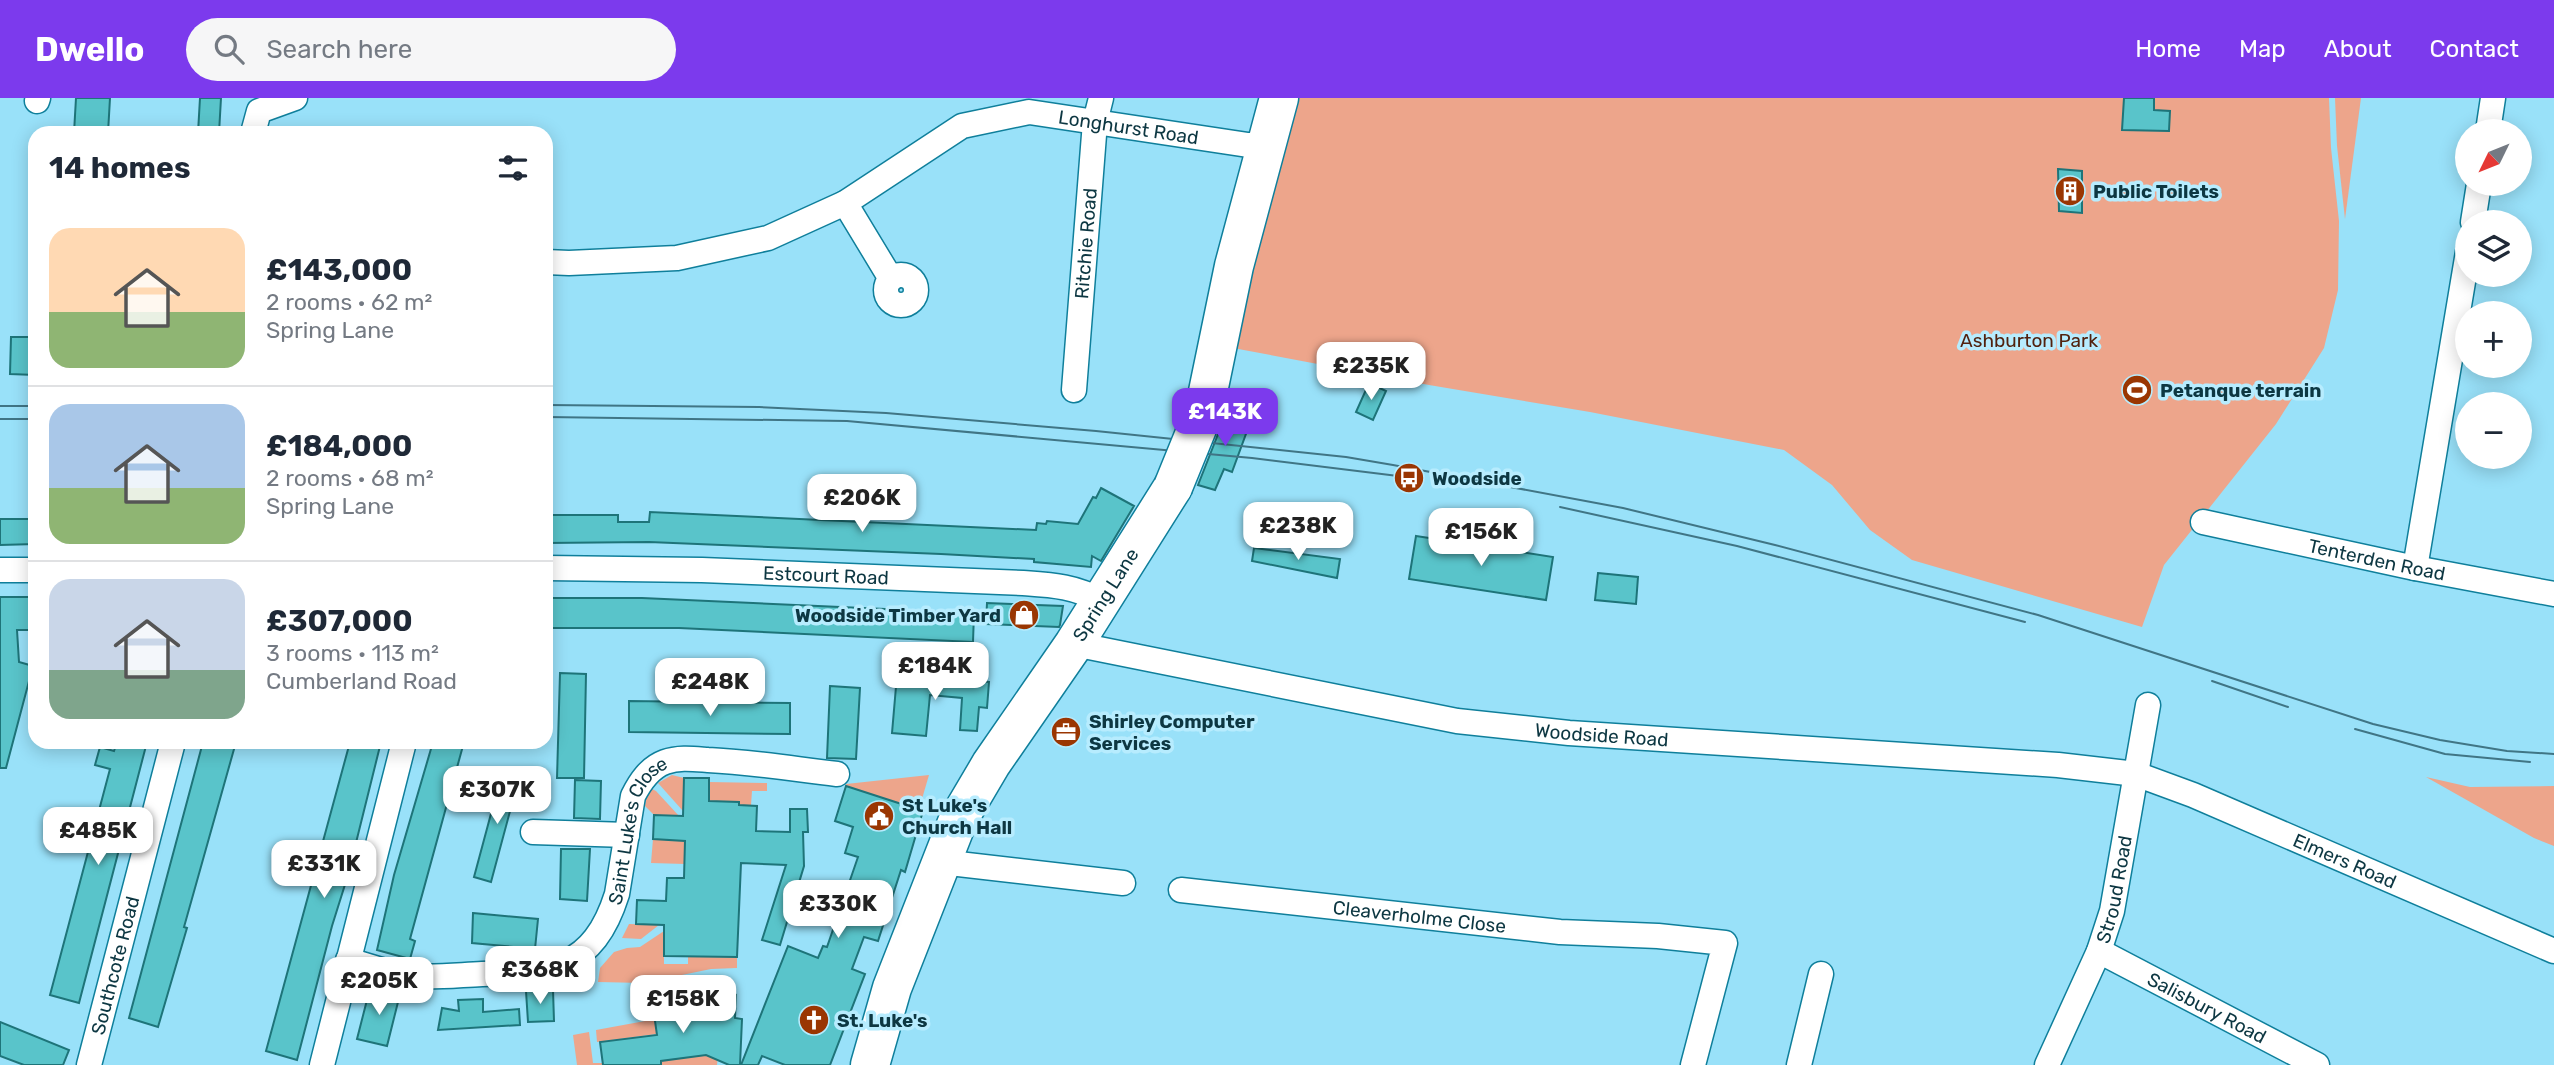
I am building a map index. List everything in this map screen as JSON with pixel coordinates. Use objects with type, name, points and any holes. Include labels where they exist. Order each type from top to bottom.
[{"type":"main road","name":"Spring Lane","points":[[870,1065],[892,988],[958,820],[991,764],[1074,644],[1173,487],[1204,411],[1234,266],[1279,98]]},
{"type":"street","points":[[258,119],[295,98]]},
{"type":"street","name":"Ritchie Road","points":[[1074,390],[1095,122],[1101,98]]},
{"type":"street","points":[[2490,119],[2493,98]]},
{"type":"street","name":"Longhurst Road","points":[[553,262],[677,258],[768,238],[845,203],[961,126],[1029,112],[1248,145],[1267,145]]},
{"type":"street","points":[[845,203],[891,279]]},
{"type":"street","points":[[2415,568],[2462,287]]},
{"type":"street","name":"Tenterden Road","points":[[2203,522],[2415,568],[2554,594]]},
{"type":"street","name":"Estcourt Road","points":[[553,568],[702,570],[1023,583],[1067,586],[1086,592],[1101,601]]},
{"type":"street","points":[[0,570],[28,570]]},
{"type":"street","name":"Woodside Road","points":[[1074,644],[1416,714],[1504,727],[2025,762],[2136,774]]},
{"type":"street","name":"Stroud Road","points":[[2047,1065],[2099,951],[2112,911],[2148,705]]},
{"type":"street","name":"Southcote Road","points":[[89,1065],[171,749]]},
{"type":"street","points":[[322,1065],[402,749]]},
{"type":"street","name":"Saint Luke's Close","points":[[348,960],[397,973],[424,976],[534,972],[559,965],[583,951],[606,921],[617,894],[630,808],[638,785],[655,767],[665,762],[686,759],[759,762],[837,774]]},
{"type":"street","name":"Elmers Road","points":[[2136,774],[2193,795],[2554,951]]},
{"type":"street","points":[[533,832],[627,835]]},
{"type":"street","points":[[941,862],[1123,883]]},
{"type":"street","name":"Cleaverholme Close","points":[[1181,890],[1560,932],[1658,936],[1725,943],[1693,1065]]},
{"type":"street","name":"Salisbury Road","points":[[2099,951],[2317,1065]]},
{"type":"street","points":[[1799,1065],[1822,974]]},
{"type":"green space","name":"Ashburton Park","points":[[1299,98],[2329,98],[2339,221],[2338,290],[2324,348],[2276,424],[2164,565],[2142,627],[1912,560],[1870,530],[1832,485],[1784,450],[1233,348]]},
{"type":"green space","points":[[2335,98],[2361,98],[2345,219],[2337,146]]},
{"type":"green space","points":[[672,775],[684,778],[683,811],[658,783]]},
{"type":"green space","points":[[929,775],[919,809],[846,786],[846,784]]},
{"type":"green space","points":[[2426,777],[2470,787],[2554,786],[2554,846],[2534,838]]},
{"type":"green space","points":[[709,782],[767,783],[767,791],[752,791],[751,805],[739,806],[738,802],[709,801]]},
{"type":"green space","points":[[652,789],[679,816],[654,815],[645,806]]},
{"type":"green space","points":[[653,839],[685,841],[685,864],[651,863]]},
{"type":"green space","points":[[629,924],[659,925],[641,939],[622,938]]},
{"type":"green space","points":[[664,931],[664,964],[688,964],[688,941],[720,942],[720,957],[737,957],[737,968],[711,969],[643,983],[598,982],[600,968],[614,952],[640,947]]},
{"type":"green space","points":[[726,982],[717,1065],[661,1065],[660,1055],[711,1022],[708,999],[653,1007],[657,1034],[597,1042],[596,1030],[645,1021],[644,996]]},
{"type":"green space","points":[[589,1032],[593,1063],[603,1065],[577,1065],[573,1035]]},
{"type":"building","points":[[76,98],[110,98],[108,126],[74,126]]},
{"type":"building","points":[[200,98],[221,98],[219,126],[198,126]]},
{"type":"building","points":[[2124,98],[2154,98],[2154,110],[2170,111],[2169,131],[2122,130]]},
{"type":"building","name":"Public Toilets","points":[[2058,169],[2082,171],[2082,213],[2059,211]]},
{"type":"building","points":[[11,337],[28,337],[28,375],[10,374]]},
{"type":"building","points":[[1369,383],[1386,391],[1373,420],[1356,412]]},
{"type":"building","points":[[1228,403],[1246,409],[1239,428],[1247,431],[1232,472],[1224,469],[1215,490],[1198,485]]},
{"type":"building","points":[[1101,488],[1134,506],[1101,561],[1092,556],[1091,567],[1034,562],[1034,559],[941,554],[649,542],[553,543],[553,515],[618,515],[618,522],[649,522],[650,512],[1036,530],[1037,523],[1046,524],[1047,521],[1078,524],[1093,497],[1096,498]]},
{"type":"building","points":[[0,519],[28,519],[28,544],[0,545]]},
{"type":"building","points":[[1416,536],[1553,557],[1546,600],[1409,579]]},
{"type":"building","points":[[1254,548],[1340,559],[1337,578],[1252,561]]},
{"type":"building","points":[[1598,573],[1638,577],[1636,604],[1595,600]]},
{"type":"building","points":[[0,597],[28,597],[28,630],[17,630],[19,662],[28,665],[28,685],[6,768],[0,768]]},
{"type":"building","points":[[553,598],[642,598],[974,613],[973,642],[679,628],[553,628]]},
{"type":"building","name":"Woodside Timber Yard","points":[[987,603],[1063,606],[1060,625],[986,624]]},
{"type":"building","points":[[560,673],[586,674],[584,778],[557,778]]},
{"type":"building","points":[[897,675],[989,682],[987,708],[979,707],[977,731],[960,730],[962,698],[930,695],[926,736],[892,733]]},
{"type":"building","points":[[830,686],[860,688],[856,759],[827,758]]},
{"type":"building","points":[[629,701],[790,703],[790,734],[629,732]]},
{"type":"building","points":[[99,749],[145,749],[79,1003],[50,995],[110,769],[95,765]]},
{"type":"building","points":[[201,749],[234,749],[158,1027],[129,1018]]},
{"type":"building","points":[[348,749],[379,749],[297,1060],[266,1051]]},
{"type":"building","points":[[431,749],[462,749],[410,939],[415,941],[410,959],[377,950],[394,875]]},
{"type":"building","points":[[503,769],[520,774],[491,882],[474,877]]},
{"type":"building","points":[[684,778],[709,778],[709,801],[739,802],[739,805],[757,806],[756,831],[790,832],[790,809],[807,809],[808,832],[803,832],[804,866],[780,945],[762,940],[786,865],[741,863],[737,957],[664,956],[664,925],[636,924],[637,900],[666,901],[667,878],[684,878],[685,841],[653,839],[654,815],[683,816]]},
{"type":"building","points":[[575,780],[601,781],[600,819],[574,818]]},
{"type":"building","points":[[846,786],[923,811],[905,872],[901,870],[878,941],[864,937],[852,969],[865,974],[830,1065],[785,1065],[762,1056],[758,1065],[741,1065],[788,946],[818,958],[823,946],[827,947],[858,857],[845,853],[853,827],[835,821]]},
{"type":"building","points":[[561,849],[590,849],[587,901],[560,899]]},
{"type":"building","points":[[473,913],[538,919],[535,949],[472,943]]},
{"type":"building","points":[[373,987],[400,994],[387,1046],[357,1039],[368,996],[370,997]]},
{"type":"building","points":[[553,990],[554,1021],[528,1022],[526,991]]},
{"type":"building","points":[[736,995],[735,1018],[742,1019],[740,1065],[729,1065],[706,1055],[661,1061],[661,1065],[603,1065],[600,1042],[657,1035],[653,1007]]},
{"type":"building","points":[[483,999],[483,1012],[519,1009],[520,1025],[438,1030],[442,1008],[459,1011],[458,1000]]},
{"type":"building","points":[[0,1022],[69,1050],[63,1065],[24,1065],[0,1056]]},
{"type":"tram line","points":[[553,405],[759,407],[886,413],[1096,431],[1346,457],[1393,465],[1623,508],[1775,545],[2038,615],[2373,724],[2440,740],[2507,751],[2554,754]]},
{"type":"tram line","points":[[0,406],[28,406]]},
{"type":"tram line","points":[[553,417],[847,421],[1252,458],[1398,476]]},
{"type":"tram line","points":[[0,419],[28,419]]},
{"type":"tram line","points":[[1560,507],[1737,546],[2025,622]]},
{"type":"tram line","points":[[2212,681],[2288,707]]},
{"type":"tram line","points":[[2355,729],[2445,754],[2530,762]]},
{"type":"place","name":"Public Toilets","points":[[2070,191]]},
{"type":"place","name":"Petanque terrain","points":[[2137,390]]},
{"type":"place","name":"Woodside","points":[[1409,478]]},
{"type":"place","name":"Woodside Timber Yard","points":[[1024,615]]},
{"type":"place","name":"Shirley Computer Services","points":[[1066,732]]},
{"type":"place","name":"St Luke's Church Hall","points":[[879,816]]},
{"type":"place","name":"St. Luke's","points":[[814,1020]]}]
